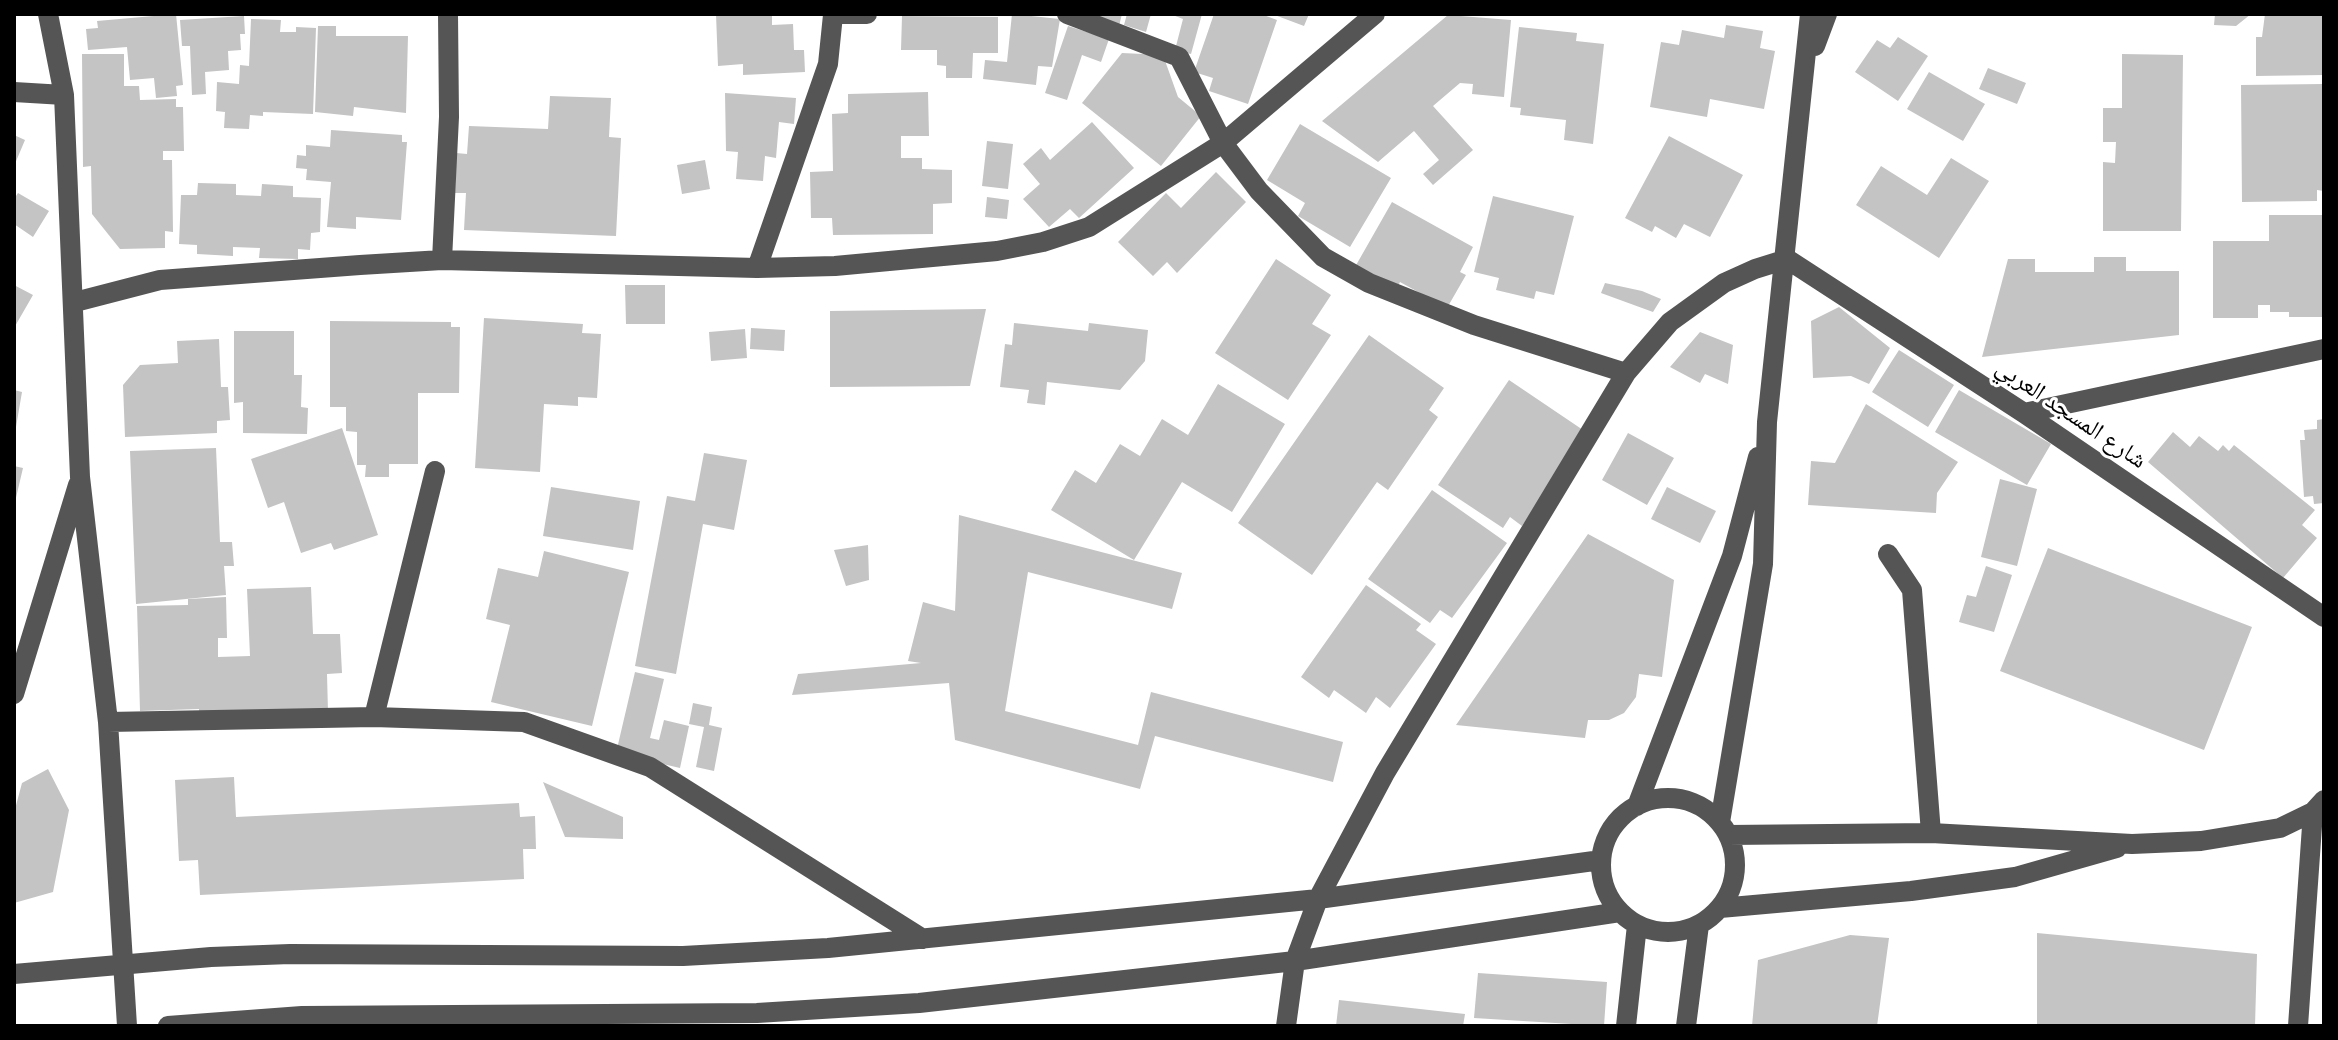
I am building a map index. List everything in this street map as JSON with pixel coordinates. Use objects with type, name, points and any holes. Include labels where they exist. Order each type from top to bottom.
[{"type":"street","points":[[48,14],[64,95],[80,477],[108,722],[127,1026]]},
{"type":"street","points":[[442,260],[449,117],[448,14]]},
{"type":"street","points":[[757,268],[828,64],[833,14],[867,14]]},
{"type":"street","points":[[1067,14],[1179,57],[1223,143],[1259,191],[1323,257],[1369,283],[1474,325],[1626,373]]},
{"type":"street","points":[[75,302],[160,280],[442,260],[757,268],[835,266],[997,251],[1043,242],[1089,227],[1223,143],[1375,14]]},
{"type":"street","points":[[1810,14],[1787,259],[1767,422],[1763,564],[1724,829],[1735,872],[1720,908],[1699,925],[1657,931],[1629,918],[1603,879],[1601,860],[1612,829],[1637,806],[1654,800],[1672,799],[1706,810],[1724,829],[1931,833],[2132,844],[2233,837],[2280,828],[2319,806]]},
{"type":"street","points":[[1802,83],[1827,14]]},
{"type":"street","points":[[14,92],[64,95]]},
{"type":"street","points":[[1286,1026],[1295,961],[1318,899],[1393,759],[1626,373],[1670,322],[1696,302],[1724,283],[1787,259]]},
{"type":"street","name":"شارع المسجد العربي","points":[[1787,259],[2024,413],[2324,617]]},
{"type":"street","points":[[2024,413],[2324,349]]},
{"type":"street","points":[[1637,806],[1732,556],[1767,422]]},
{"type":"street","points":[[374,717],[435,471]]},
{"type":"street","points":[[15,690],[80,477]]},
{"type":"street","points":[[1888,554],[1912,590],[1931,833]]},
{"type":"street","points":[[108,722],[374,717],[524,722],[650,767],[923,939]]},
{"type":"street","points":[[2298,1026],[2319,806]]},
{"type":"street","points":[[1720,908],[1911,891],[2015,877],[2132,844]]},
{"type":"street","points":[[14,974],[290,954],[683,956],[923,939],[1318,899],[1601,860]]},
{"type":"street","points":[[168,1026],[302,1016],[646,1020],[799,1018],[1295,961],[1629,918]]},
{"type":"street","points":[[1626,1026],[1629,918]]},
{"type":"street","points":[[1686,1026],[1699,925]]},
{"type":"building","points":[[176,14],[183,85],[176,86],[177,96],[156,98],[154,78],[130,80],[127,47],[88,50],[86,29],[98,28],[97,21]]},
{"type":"building","points":[[716,14],[772,14],[772,25],[793,24],[794,50],[804,50],[805,72],[743,75],[743,64],[718,66]]},
{"type":"building","points":[[1012,14],[1060,19],[1052,67],[1038,66],[1036,85],[983,79],[985,60],[1007,62]]},
{"type":"building","points":[[1096,14],[1122,14],[1119,26],[1095,18]]},
{"type":"building","points":[[1127,14],[1151,14],[1146,32],[1124,25]]},
{"type":"building","points":[[1170,14],[1202,14],[1191,54],[1175,50],[1183,19]]},
{"type":"building","points":[[1214,14],[1261,14],[1277,20],[1248,104],[1209,91],[1213,78],[1194,72]]},
{"type":"building","points":[[1272,14],[1309,14],[1304,26]]},
{"type":"building","points":[[2215,14],[2251,14],[2236,26],[2214,25]]},
{"type":"building","points":[[2265,14],[2324,14],[2324,75],[2256,76],[2256,37],[2262,37]]},
{"type":"building","points":[[1448,15],[1511,20],[1504,97],[1472,94],[1473,84],[1460,83],[1433,106],[1473,150],[1433,185],[1423,174],[1439,160],[1414,131],[1378,162],[1322,121]]},
{"type":"building","points":[[244,16],[245,34],[240,34],[241,50],[228,51],[229,70],[205,72],[206,94],[192,95],[190,46],[182,46],[180,20]]},
{"type":"building","points":[[902,16],[998,17],[998,53],[973,53],[972,78],[946,78],[946,66],[937,65],[937,50],[901,50]]},
{"type":"building","points":[[251,19],[281,20],[280,32],[296,32],[296,27],[316,28],[313,114],[263,112],[263,116],[250,115],[249,129],[224,128],[225,112],[216,111],[217,82],[239,84],[240,65],[249,66]]},
{"type":"building","points":[[1726,25],[1763,31],[1760,48],[1775,51],[1764,109],[1710,99],[1707,117],[1650,107],[1661,42],[1679,45],[1682,30],[1724,38]]},
{"type":"building","points":[[318,26],[336,26],[336,36],[408,36],[406,113],[354,107],[353,116],[315,112]]},
{"type":"building","points":[[1068,26],[1109,39],[1101,62],[1082,55],[1067,100],[1045,93]]},
{"type":"building","points":[[1519,27],[1577,33],[1576,41],[1604,44],[1593,144],[1564,140],[1566,120],[1520,115],[1521,108],[1510,107]]},
{"type":"building","points":[[1898,37],[1928,56],[1898,101],[1855,72],[1877,40],[1890,48]]},
{"type":"building","points":[[1122,53],[1163,55],[1178,97],[1201,116],[1161,166],[1082,103]]},
{"type":"building","points":[[82,54],[124,54],[124,86],[139,86],[140,100],[176,99],[176,107],[183,107],[184,151],[163,151],[163,160],[172,160],[173,232],[165,231],[165,248],[120,249],[92,214],[91,166],[83,167]]},
{"type":"building","points":[[2122,54],[2183,55],[2181,231],[2103,231],[2103,162],[2115,163],[2116,142],[2103,142],[2103,108],[2122,108]]},
{"type":"building","points":[[1988,68],[2026,83],[2017,104],[1979,89]]},
{"type":"building","points":[[1929,72],[1985,104],[1963,141],[1907,109]]},
{"type":"building","points":[[2324,84],[2324,191],[2317,190],[2317,201],[2242,202],[2241,85]]},
{"type":"building","points":[[928,92],[929,136],[901,136],[901,158],[922,158],[922,169],[952,170],[952,203],[933,204],[933,234],[833,235],[832,218],[811,218],[810,172],[833,171],[832,114],[848,113],[848,94]]},
{"type":"building","points":[[725,93],[796,98],[794,124],[779,122],[776,158],[765,156],[763,181],[736,179],[738,152],[726,151]]},
{"type":"building","points":[[550,96],[611,98],[609,137],[621,138],[616,236],[464,230],[466,193],[455,193],[456,153],[467,154],[469,126],[548,129]]},
{"type":"building","points":[[1092,122],[1134,168],[1079,218],[1070,209],[1049,227],[1023,199],[1040,184],[1023,164],[1041,148],[1050,160]]},
{"type":"building","points":[[1300,124],[1391,178],[1350,247],[1298,216],[1305,203],[1267,180]]},
{"type":"building","points":[[331,130],[402,135],[402,142],[407,142],[401,220],[356,217],[356,229],[327,227],[331,182],[306,180],[307,169],[296,168],[297,155],[306,156],[306,145],[330,147]]},
{"type":"building","points":[[14,135],[25,140],[14,166]]},
{"type":"building","points":[[1669,136],[1743,175],[1710,237],[1684,224],[1676,238],[1655,226],[1652,232],[1625,218]]},
{"type":"building","points":[[987,141],[1013,144],[1008,189],[982,186]]},
{"type":"building","points":[[1951,158],[1989,181],[1939,258],[1856,205],[1881,166],[1927,195]]},
{"type":"building","points":[[705,160],[710,189],[682,194],[677,165]]},
{"type":"building","points":[[1216,172],[1246,202],[1177,273],[1167,262],[1153,276],[1118,242],[1166,193],[1181,208]]},
{"type":"building","points":[[198,183],[236,184],[236,195],[261,196],[262,184],[293,186],[293,197],[321,198],[320,232],[311,233],[310,250],[298,249],[298,259],[259,258],[260,248],[233,247],[233,256],[197,254],[197,245],[179,244],[181,195],[197,195]]},
{"type":"building","points":[[18,193],[49,211],[33,237],[14,224],[14,199]]},
{"type":"building","points":[[1493,196],[1574,216],[1554,295],[1536,291],[1534,299],[1496,290],[1499,278],[1474,272]]},
{"type":"building","points":[[987,197],[1009,200],[1007,219],[985,217]]},
{"type":"building","points":[[1392,202],[1473,247],[1460,272],[1466,275],[1447,308],[1400,282],[1396,290],[1355,267]]},
{"type":"building","points":[[2269,215],[2324,215],[2324,317],[2289,317],[2289,312],[2270,312],[2270,305],[2258,305],[2258,318],[2213,318],[2213,241],[2269,241]]},
{"type":"building","points":[[2094,257],[2126,257],[2126,271],[2179,271],[2179,335],[1982,357],[2008,259],[2035,259],[2035,272],[2094,272]]},
{"type":"building","points":[[1276,259],[1331,295],[1312,324],[1331,335],[1288,400],[1215,353]]},
{"type":"building","points":[[1605,283],[1642,291],[1661,299],[1653,312],[1601,293]]},
{"type":"building","points":[[14,285],[33,295],[14,328]]},
{"type":"building","points":[[625,285],[665,285],[665,324],[626,324]]},
{"type":"building","points":[[1839,307],[1890,348],[1869,384],[1851,376],[1813,378],[1811,321]]},
{"type":"building","points":[[986,309],[970,386],[830,387],[830,311]]},
{"type":"building","points":[[484,318],[583,324],[582,333],[601,334],[597,398],[578,397],[578,406],[544,404],[540,472],[475,468]]},
{"type":"building","points":[[330,321],[451,322],[451,327],[460,327],[459,393],[418,393],[418,464],[389,464],[389,477],[365,477],[366,465],[357,465],[357,432],[346,431],[346,407],[330,407]]},
{"type":"building","points":[[1014,323],[1088,331],[1089,323],[1148,330],[1145,361],[1120,390],[1047,382],[1045,405],[1027,403],[1029,390],[1000,387],[1005,344],[1012,345]]},
{"type":"building","points":[[751,328],[785,330],[784,351],[750,349]]},
{"type":"building","points":[[745,329],[747,358],[711,361],[709,332]]},
{"type":"building","points":[[234,331],[294,331],[294,375],[302,375],[301,407],[308,408],[307,434],[243,433],[243,402],[234,403]]},
{"type":"building","points":[[1700,332],[1733,345],[1728,384],[1705,374],[1700,383],[1670,367]]},
{"type":"building","points":[[1369,335],[1444,388],[1429,410],[1438,417],[1388,490],[1377,482],[1312,575],[1238,523]]},
{"type":"building","points":[[219,339],[221,387],[228,387],[230,420],[217,421],[217,433],[125,437],[123,385],[140,365],[178,363],[177,341]]},
{"type":"building","points":[[1899,350],[1954,385],[1928,427],[1872,392]]},
{"type":"building","points":[[1509,380],[1586,432],[1522,526],[1510,517],[1503,528],[1438,485]]},
{"type":"building","points":[[1218,384],[1285,424],[1232,512],[1182,482],[1134,560],[1051,510],[1075,470],[1096,483],[1120,444],[1140,456],[1162,419],[1188,435]]},
{"type":"building","points":[[14,390],[22,392],[16,427],[14,427]]},
{"type":"building","points":[[1959,390],[2051,444],[2027,485],[1935,432]]},
{"type":"building","points":[[1866,404],[1958,462],[1937,493],[1936,513],[1808,505],[1811,461],[1835,463]]},
{"type":"building","points":[[2324,419],[2324,503],[2314,504],[2313,496],[2304,497],[2300,440],[2305,440],[2304,430],[2317,429],[2317,420]]},
{"type":"building","points":[[342,428],[378,535],[334,550],[331,543],[301,553],[284,502],[268,508],[251,459]]},
{"type":"building","points":[[2173,432],[2190,447],[2199,436],[2218,451],[2223,445],[2229,451],[2234,445],[2315,510],[2302,525],[2317,538],[2283,578],[2148,462]]},
{"type":"building","points":[[1628,433],[1674,458],[1647,505],[1602,480]]},
{"type":"building","points":[[216,448],[220,542],[232,542],[234,566],[224,566],[226,595],[136,604],[130,451]]},
{"type":"building","points":[[704,453],[747,460],[734,530],[703,524],[676,674],[635,666],[667,496],[695,501]]},
{"type":"building","points":[[14,466],[23,468],[15,502],[14,502]]},
{"type":"building","points":[[2000,479],[2037,489],[2017,566],[1981,557]]},
{"type":"building","points":[[551,487],[640,501],[633,550],[543,536]]},
{"type":"building","points":[[1667,487],[1716,511],[1700,543],[1651,519]]},
{"type":"building","points":[[1432,490],[1507,543],[1452,618],[1440,610],[1430,623],[1368,579]]},
{"type":"building","points":[[959,515],[1182,573],[1172,609],[1028,572],[1005,711],[1138,745],[1151,692],[1343,742],[1333,782],[1155,736],[1140,789],[955,740],[949,683],[792,695],[798,674],[921,663],[908,661],[923,602],[955,611]]},
{"type":"building","points":[[1588,534],[1674,580],[1662,677],[1639,674],[1636,697],[1624,713],[1609,720],[1588,720],[1585,738],[1456,725]]},
{"type":"building","points":[[868,545],[869,580],[846,586],[834,550]]},
{"type":"building","points":[[2048,548],[2252,627],[2204,750],[2000,671]]},
{"type":"building","points":[[544,551],[629,572],[592,726],[491,702],[510,625],[486,619],[498,568],[538,577]]},
{"type":"building","points":[[1986,566],[2012,575],[1994,632],[1959,622],[1967,595],[1976,597]]},
{"type":"building","points":[[1366,585],[1421,624],[1416,630],[1436,644],[1390,708],[1376,697],[1366,713],[1334,690],[1329,698],[1301,677]]},
{"type":"building","points":[[311,587],[313,634],[340,634],[342,673],[327,674],[328,712],[199,717],[199,709],[140,711],[137,606],[188,605],[188,599],[226,597],[227,638],[218,638],[218,657],[250,656],[247,589]]},
{"type":"building","points":[[635,672],[664,679],[650,738],[659,740],[664,720],[689,726],[680,768],[616,753]]},
{"type":"building","points":[[693,703],[712,707],[709,725],[722,728],[714,771],[696,767],[704,727],[689,724]]},
{"type":"building","points":[[48,769],[69,810],[53,892],[14,903],[14,813],[22,783]]},
{"type":"building","points":[[234,777],[236,817],[519,803],[520,817],[535,816],[536,849],[523,849],[524,879],[200,895],[198,860],[179,861],[175,780]]},
{"type":"building","points":[[543,782],[623,817],[623,839],[565,837]]},
{"type":"building","points":[[2037,933],[2257,954],[2255,1026],[2037,1026]]},
{"type":"building","points":[[1850,935],[1889,938],[1877,1026],[1752,1026],[1758,960]]},
{"type":"building","points":[[1478,973],[1607,982],[1604,1026],[1474,1018]]},
{"type":"building","points":[[1339,1000],[1465,1014],[1463,1026],[1336,1026]]}]
